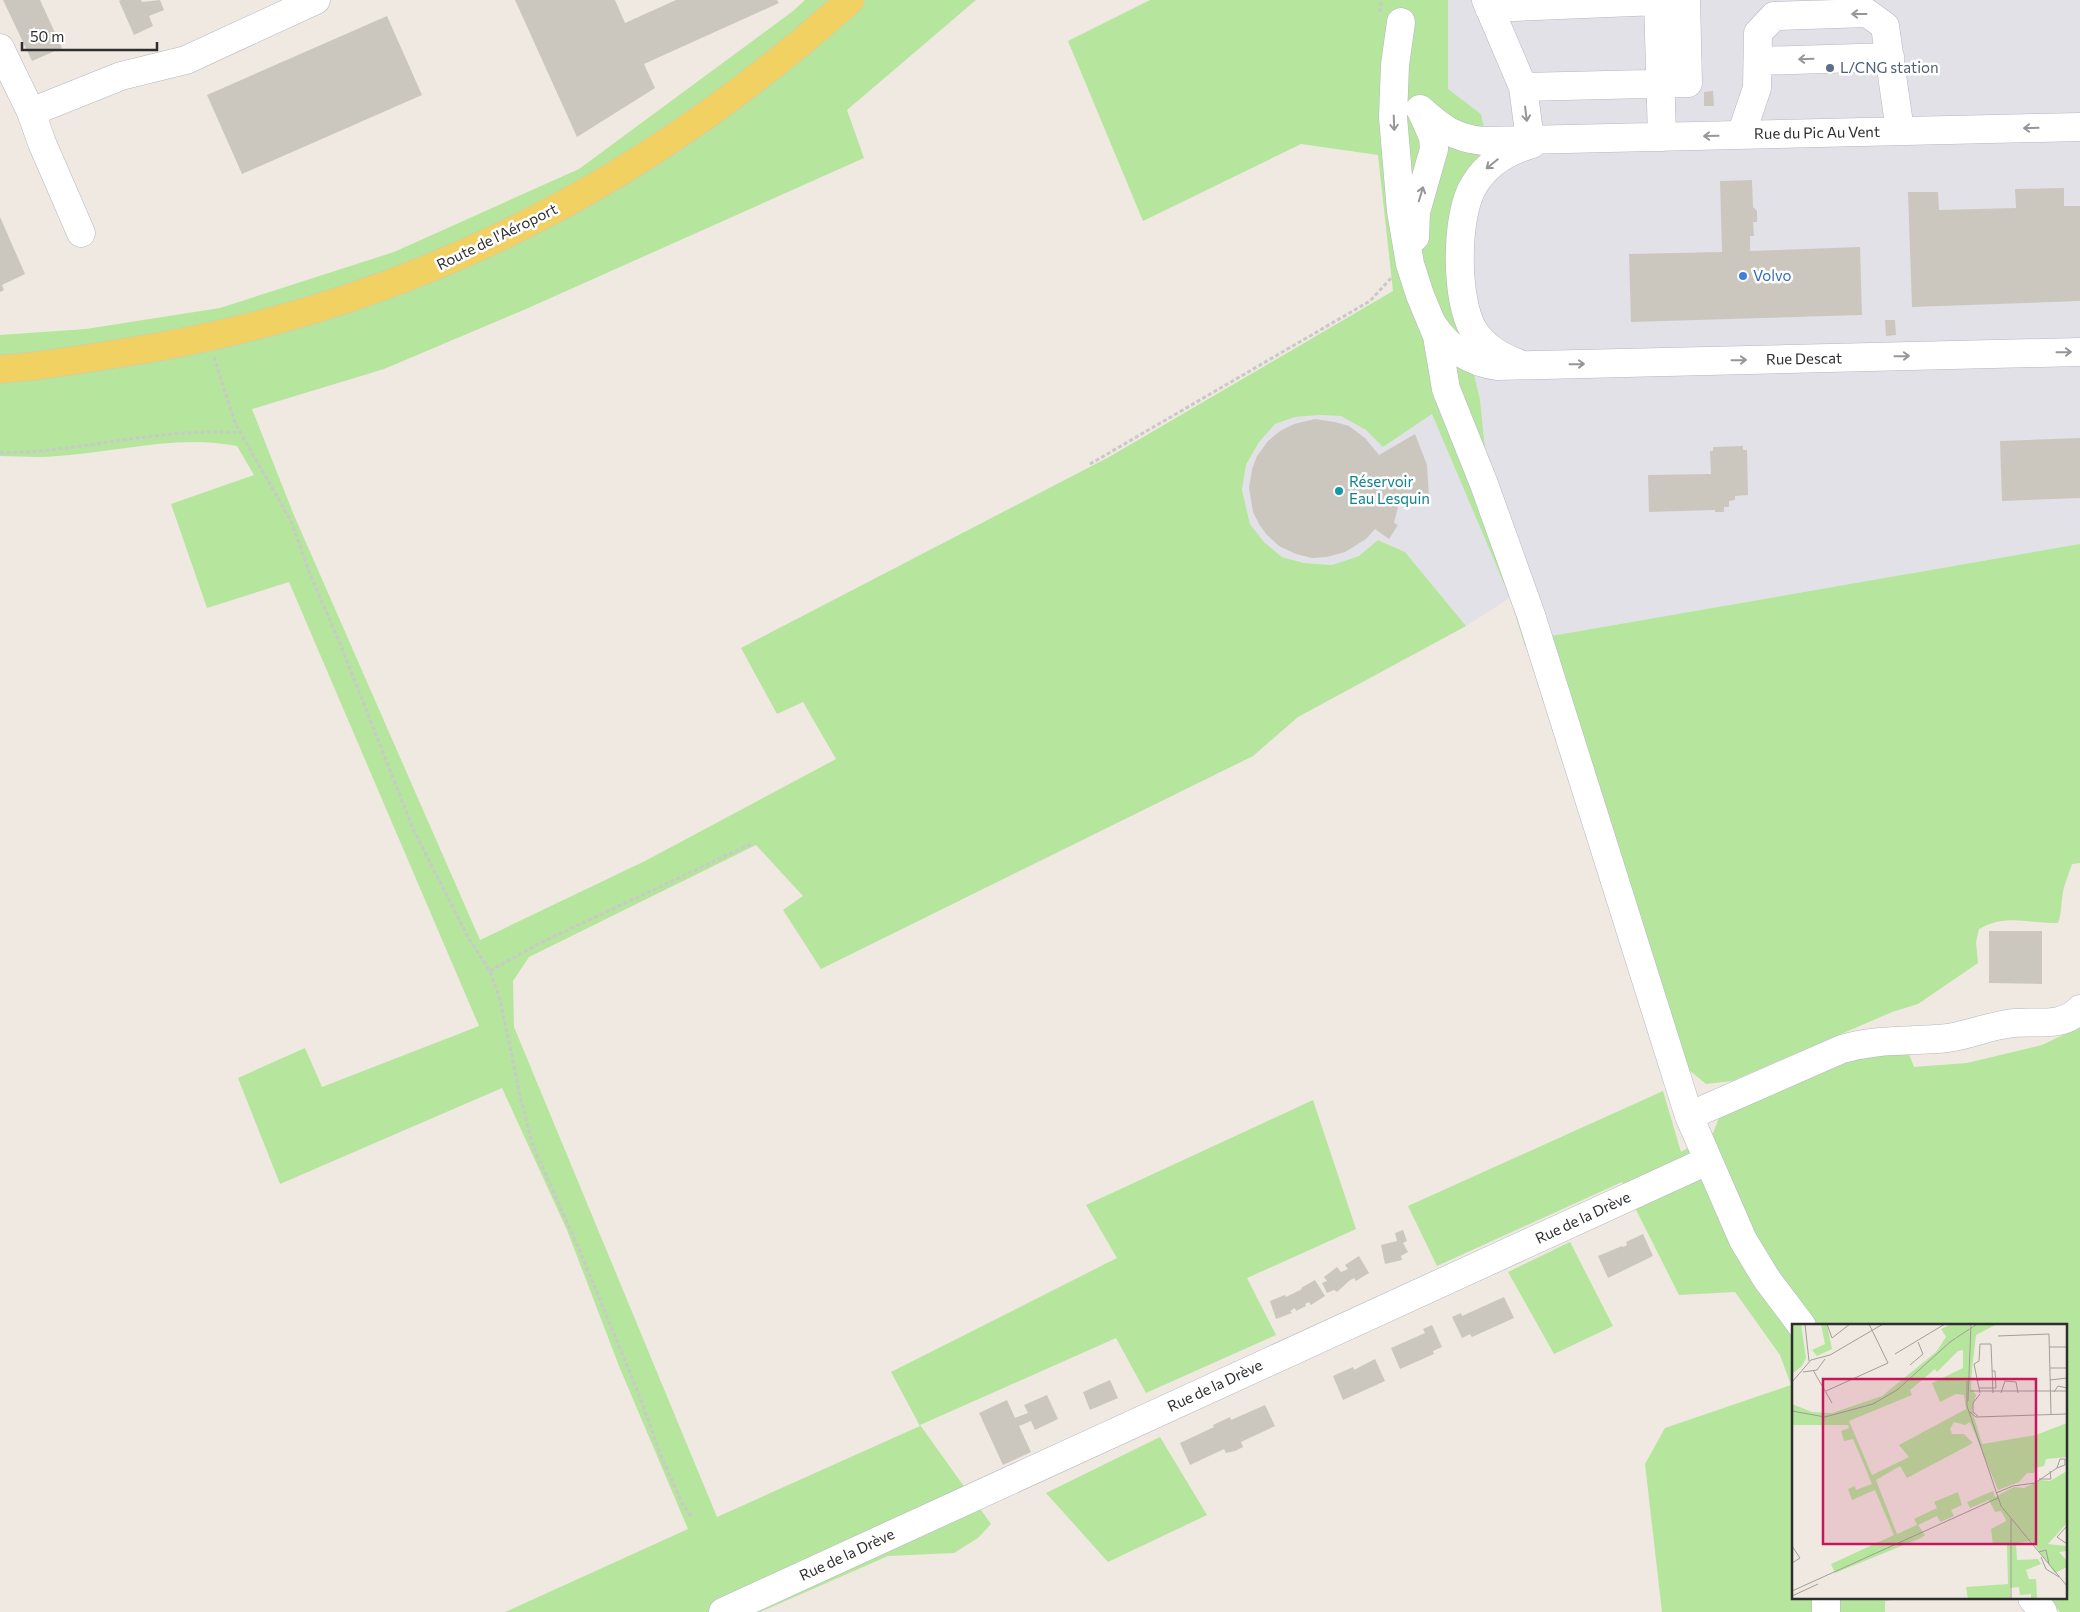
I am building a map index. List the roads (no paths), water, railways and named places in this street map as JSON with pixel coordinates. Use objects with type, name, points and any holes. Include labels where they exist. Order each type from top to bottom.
[{"type":"main road","name":"Route de l'Aéroport","points":[[0,369],[91,358],[207,338],[300,315],[362,295],[428,270],[536,220],[600,186],[657,150],[765,70],[850,0]]},
{"type":"main road","name":"Route de l'Aéroport","points":[[0,360],[91,358]]},
{"type":"street","points":[[32,112],[121,76],[186,60],[316,0]]},
{"type":"street","points":[[1541,140],[1523,87],[1488,4],[1658,0],[1662,137]]},
{"type":"street","points":[[1523,87],[1688,83],[1686,0]]},
{"type":"street","points":[[1402,11],[1406,78],[1413,98],[1434,125],[1433,154],[1416,212],[1415,243],[1423,274],[1453,323],[1461,353],[1459,404],[1484,484],[1539,639],[1689,1116],[1735,1224],[1753,1258],[1801,1324]]},
{"type":"street","points":[[1402,11],[1395,65],[1393,117],[1405,240],[1412,270],[1433,325],[1446,389],[1459,404]]},
{"type":"street","points":[[1741,135],[1757,88],[1758,33],[1774,16],[1867,13],[1885,26],[1900,131]]},
{"type":"street","points":[[1758,51],[1888,47]]},
{"type":"street","points":[[0,48],[32,112],[42,143],[81,233]]},
{"type":"street","points":[[1396,162],[1408,145],[1434,125]]},
{"type":"street","name":"Rue du Pic Au Vent","points":[[1434,125],[1483,141],[2080,127]]},
{"type":"street","name":"Rue du Pic Au Vent","points":[[1462,280],[1460,230],[1474,184],[1489,166],[1507,154],[1541,140]]},
{"type":"street","name":"Rue Descat","points":[[1462,280],[1465,308],[1474,331],[1488,346],[1499,354],[1528,366]]},
{"type":"street","name":"Rue Descat","points":[[1433,325],[1438,334],[1461,353],[1478,362],[1491,365],[1528,366],[2080,352]]},
{"type":"street","points":[[1689,1116],[1842,1049],[1856,1045],[1888,1040],[1949,1038],[2008,1023],[2059,1022],[2080,1010]]},
{"type":"street","name":"Rue de la Drève","points":[[723,1612],[1707,1161]]},
{"type":"street","points":[[2034,1600],[2043,1612]]},
{"type":"place","name":"L/CNG station","points":[[1830,68]]},
{"type":"place","name":"Volvo","points":[[1743,276]]},
{"type":"place","name":"Réservoir Eau Lesquin","points":[[1339,491]]}]
